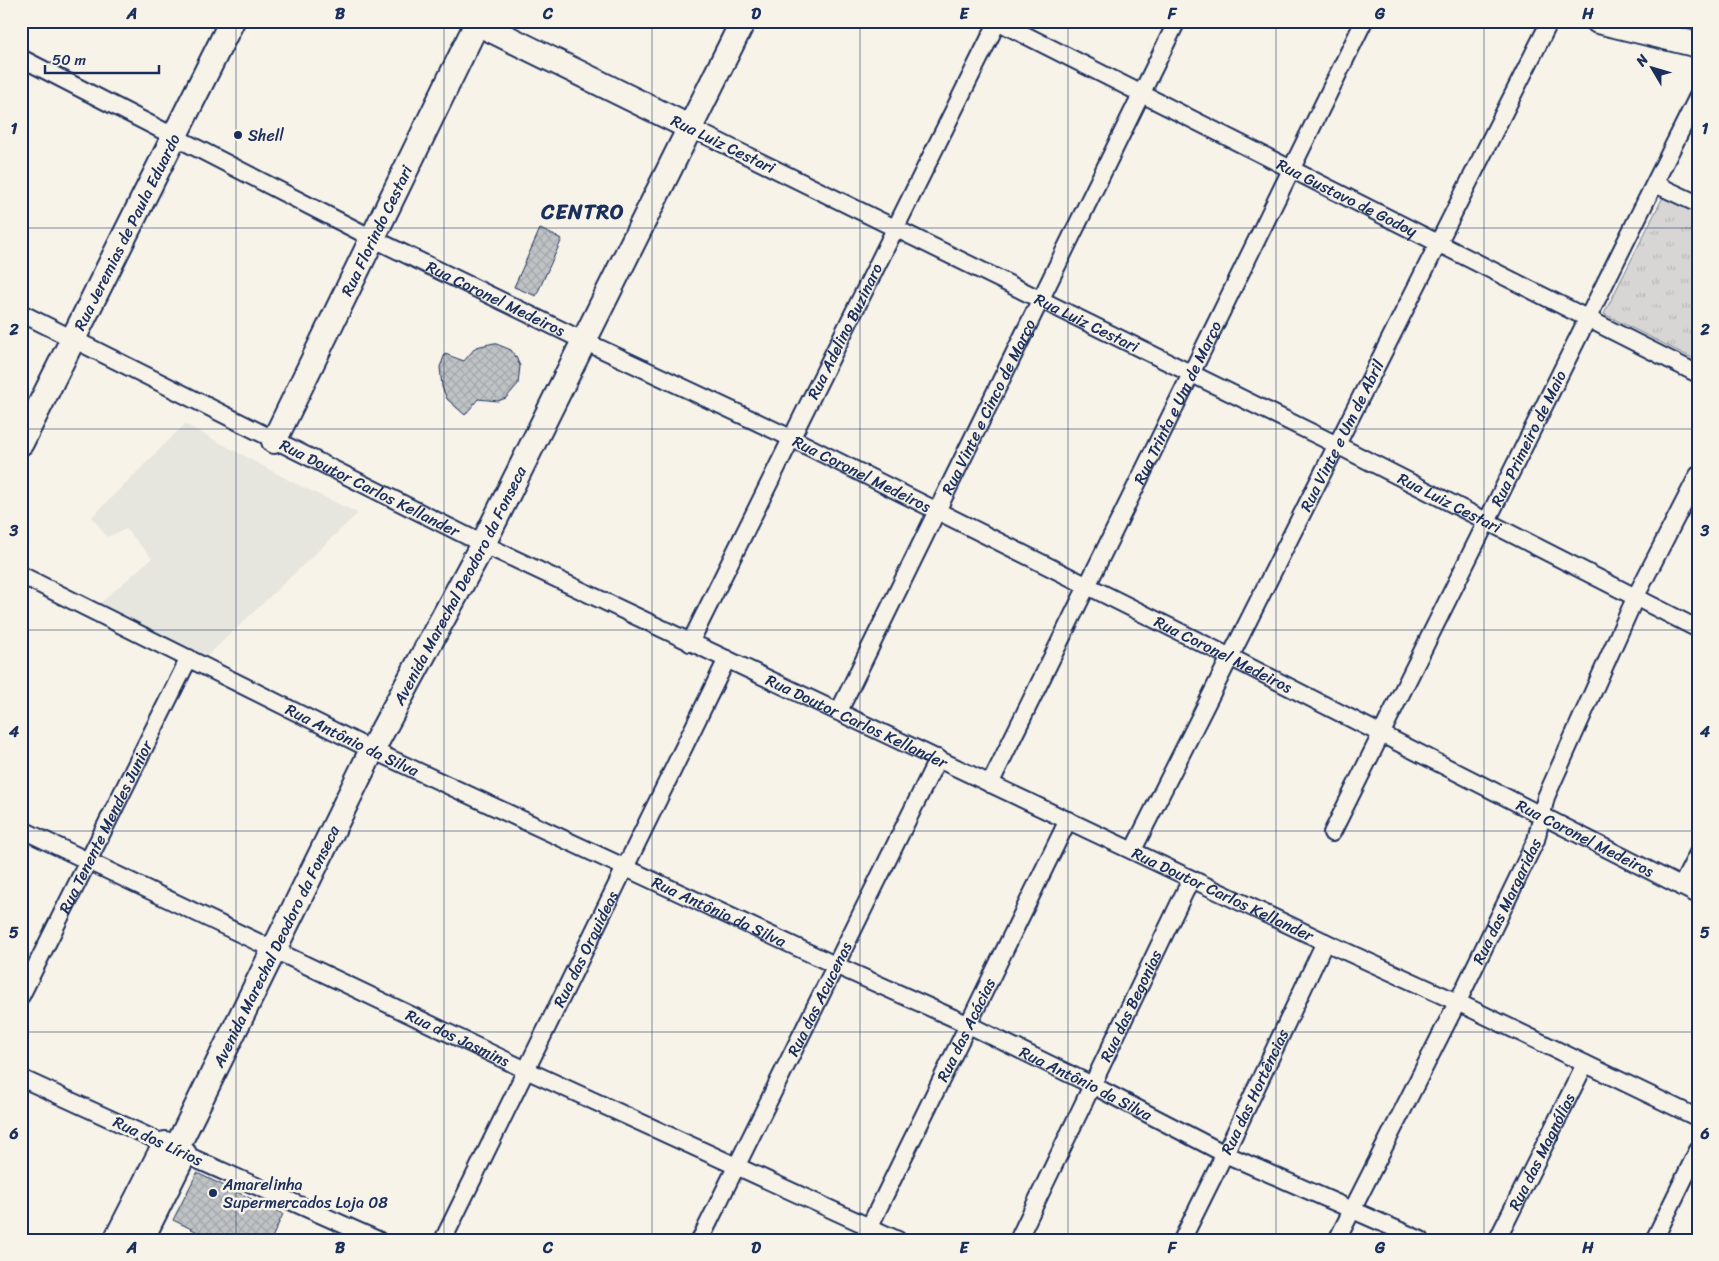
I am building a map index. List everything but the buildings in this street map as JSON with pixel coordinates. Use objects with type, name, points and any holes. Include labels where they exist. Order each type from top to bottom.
[{"type":"street","name":"Rua Jeremias de Paula Eduardo","points":[[21,443],[232,21]]},
{"type":"street","name":"Rua Gustavo de Godoy","points":[[997,21],[1291,171],[1698,374]]},
{"type":"street","name":"Rua Adelino Buzinaro","points":[[690,642],[997,21]]},
{"type":"street","name":"Rua Vinte e Cinco de Março","points":[[839,710],[1177,21]]},
{"type":"street","name":"Rua Trinta e Um de Março","points":[[990,784],[1364,21]]},
{"type":"street","name":"Rua Vinte e Um de Abril","points":[[1133,850],[1550,21]]},
{"type":"street","points":[[1598,21],[1698,45]]},
{"type":"street","name":"Rua Luiz Cestari","points":[[476,22],[1336,445],[1698,629]]},
{"type":"street","name":"Rua Florindo Cestari","points":[[274,441],[476,22]]},
{"type":"street","name":"Avenida Marechal Deodoro da Fonseca","points":[[141,1240],[175,1149],[372,750],[483,544],[690,128],[734,24]]},
{"type":"street","name":"Rua Coronel Medeiros","points":[[21,58],[175,135],[372,238],[584,341],[791,438],[1230,657],[1698,895]]},
{"type":"street","name":"Rua Primeiro de Maio","points":[[1332,832],[1589,319],[1698,96]]},
{"type":"street","points":[[1655,184],[1698,204]]},
{"type":"street","name":"Rua Doutor Carlos Kellander","points":[[21,313],[483,544],[839,710],[990,784],[1457,1002],[1698,1118]]},
{"type":"street","name":"Rua das Margaridas","points":[[1337,1240],[1536,840],[1546,797],[1636,596],[1698,475]]},
{"type":"street","name":"Rua Antônio da Silva","points":[[21,575],[372,750],[835,965],[967,1024],[1092,1085],[1225,1154],[1352,1208],[1421,1240]]},
{"type":"street","name":"Rua Tenente Mendes Junior","points":[[21,996],[189,658]]},
{"type":"street","name":"Rua das Orquideas","points":[[443,1240],[727,659]]},
{"type":"street","name":"Rua das Acucenas","points":[[700,1240],[938,758]]},
{"type":"street","name":"Rua das Acácias","points":[[866,1233],[1068,820]]},
{"type":"street","name":"Rua dos Jasmins","points":[[21,829],[526,1070],[737,1166],[866,1233],[898,1240]]},
{"type":"street","points":[[1681,887],[1698,853]]},
{"type":"street","name":"Rua das Begonias","points":[[1018,1240],[1191,879]]},
{"type":"street","name":"Rua das Hortências","points":[[1182,1240],[1225,1154],[1325,942]]},
{"type":"street","name":"Rua das Magnólias","points":[[1497,1240],[1585,1064]]},
{"type":"street","name":"Rua dos Lírios","points":[[21,1078],[378,1240]]},
{"type":"street","name":"Avenida Marechal Deodoro da Fonseca","points":[[116,1240],[175,1149]]},
{"type":"street","points":[[1654,1240],[1698,1150]]},
{"type":"shaded area","points":[[185,424],[296,484],[358,513],[206,657],[98,605],[152,558],[126,529],[107,537],[92,517]]},
{"type":"green space","points":[[1664,195],[1698,211],[1698,361],[1604,314]]},
{"type":"place","name":"Shell","points":[[238,135]]},
{"type":"place","name":"Amarelinha Supermercados Loja 08","points":[[213,1193]]},
{"type":"district","name":"CENTRO","points":[[583,212]]}]
